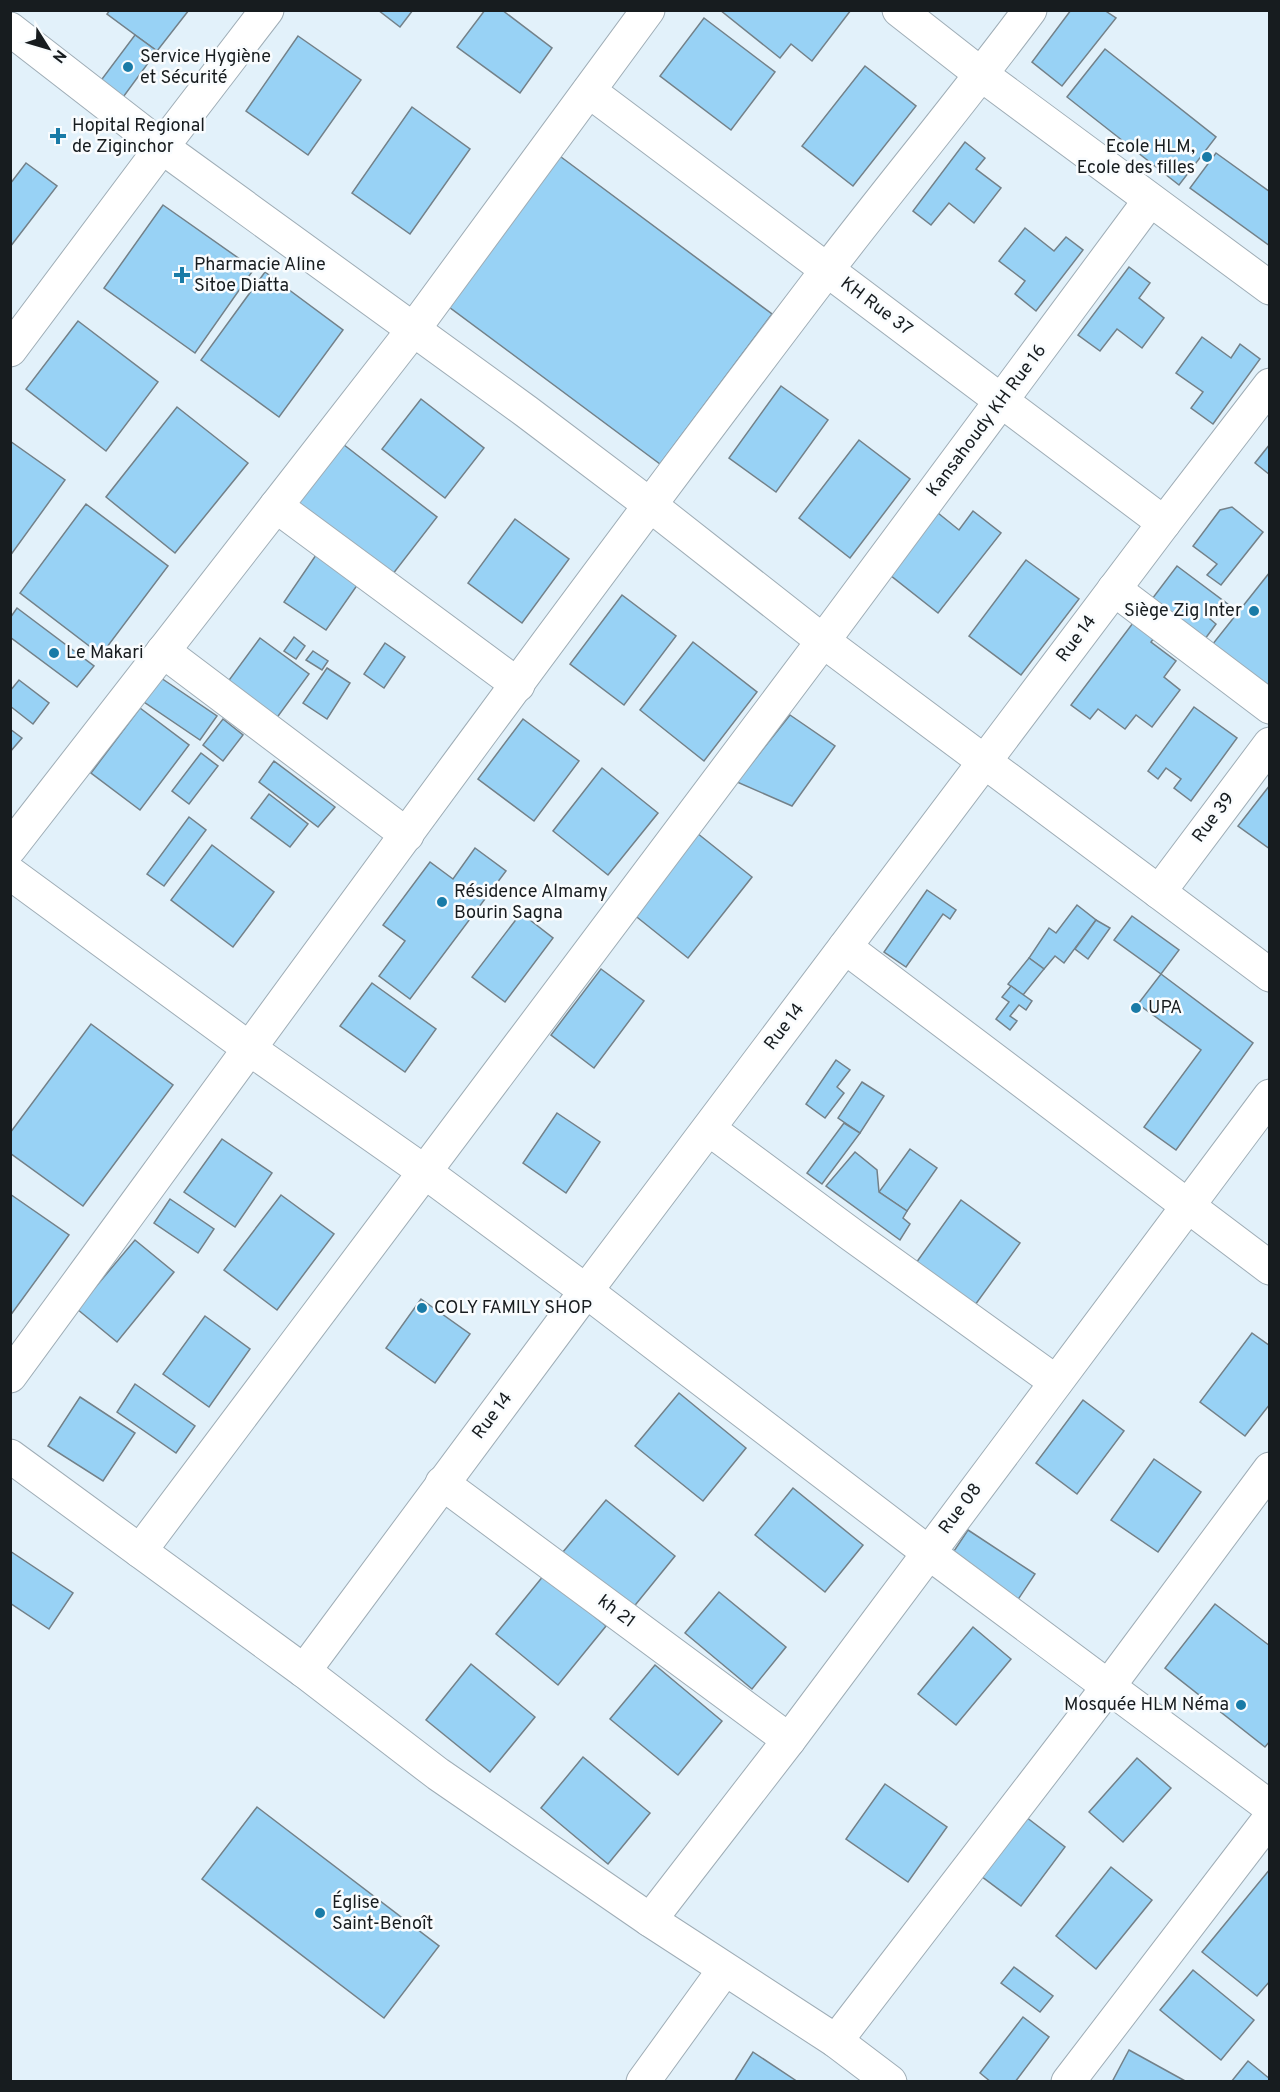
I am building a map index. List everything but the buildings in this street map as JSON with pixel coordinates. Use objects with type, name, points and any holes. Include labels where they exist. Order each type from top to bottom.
[{"type":"street","points":[[10,350],[267,10]]},
{"type":"street","points":[[10,848],[413,330],[648,10]]},
{"type":"street","points":[[898,10],[1269,288]]},
{"type":"street","points":[[10,1376],[650,505],[827,270],[982,75],[1030,10]]},
{"type":"street","points":[[10,29],[162,147],[527,412],[823,641],[1269,975]]},
{"type":"street","name":"KH Rue 37","points":[[589,91],[1164,523]]},
{"type":"street","name":"Kansahoudy KH Rue 16","points":[[140,1551],[823,641],[1150,200]]},
{"type":"street","name":"Rue 14","points":[[304,1671],[586,1291],[1269,386]]},
{"type":"street","points":[[276,506],[518,685]]},
{"type":"street","points":[[1114,589],[1269,707]]},
{"type":"street","points":[[163,651],[407,835]]},
{"type":"street","name":"Rue 39","points":[[1159,892],[1269,744]]},
{"type":"street","points":[[10,873],[586,1291],[929,1553],[1269,1807]]},
{"type":"street","points":[[845,947],[1269,1268]]},
{"type":"street","name":"Rue 08","points":[[650,1920],[789,1740],[1269,1096]]},
{"type":"street","points":[[709,1129],[1056,1382]]},
{"type":"street","points":[[10,1456],[304,1671],[438,1774],[724,1970],[836,2041],[890,2082]]},
{"type":"street","points":[[836,2041],[1108,1687],[1269,1468]]},
{"type":"street","name":"kh 21","points":[[442,1483],[789,1740]]},
{"type":"street","points":[[1068,2082],[1269,1818]]},
{"type":"street","points":[[642,2082],[724,1970]]},
{"type":"place","name":"Service Hygiène et Sécurité","points":[[128,67]]},
{"type":"place","name":"Hopital Regional de Ziginchor","points":[[58,136]]},
{"type":"place","name":"Ecole HLM, Ecole des filles","points":[[1207,157]]},
{"type":"place","name":"Pharmacie Aline Sitoe Diatta","points":[[182,275]]},
{"type":"place","name":"Siège Zig Inter","points":[[1254,611]]},
{"type":"place","name":"Le Makari","points":[[54,653]]},
{"type":"place","name":"Résidence Almamy Bourin Sagna","points":[[442,902]]},
{"type":"place","name":"UPA","points":[[1136,1008]]},
{"type":"place","name":"COLY FAMILY SHOP","points":[[422,1308]]},
{"type":"place","name":"Mosquée HLM Néma","points":[[1241,1705]]},
{"type":"place","name":"Église Saint-Benoît","points":[[320,1913]]}]
